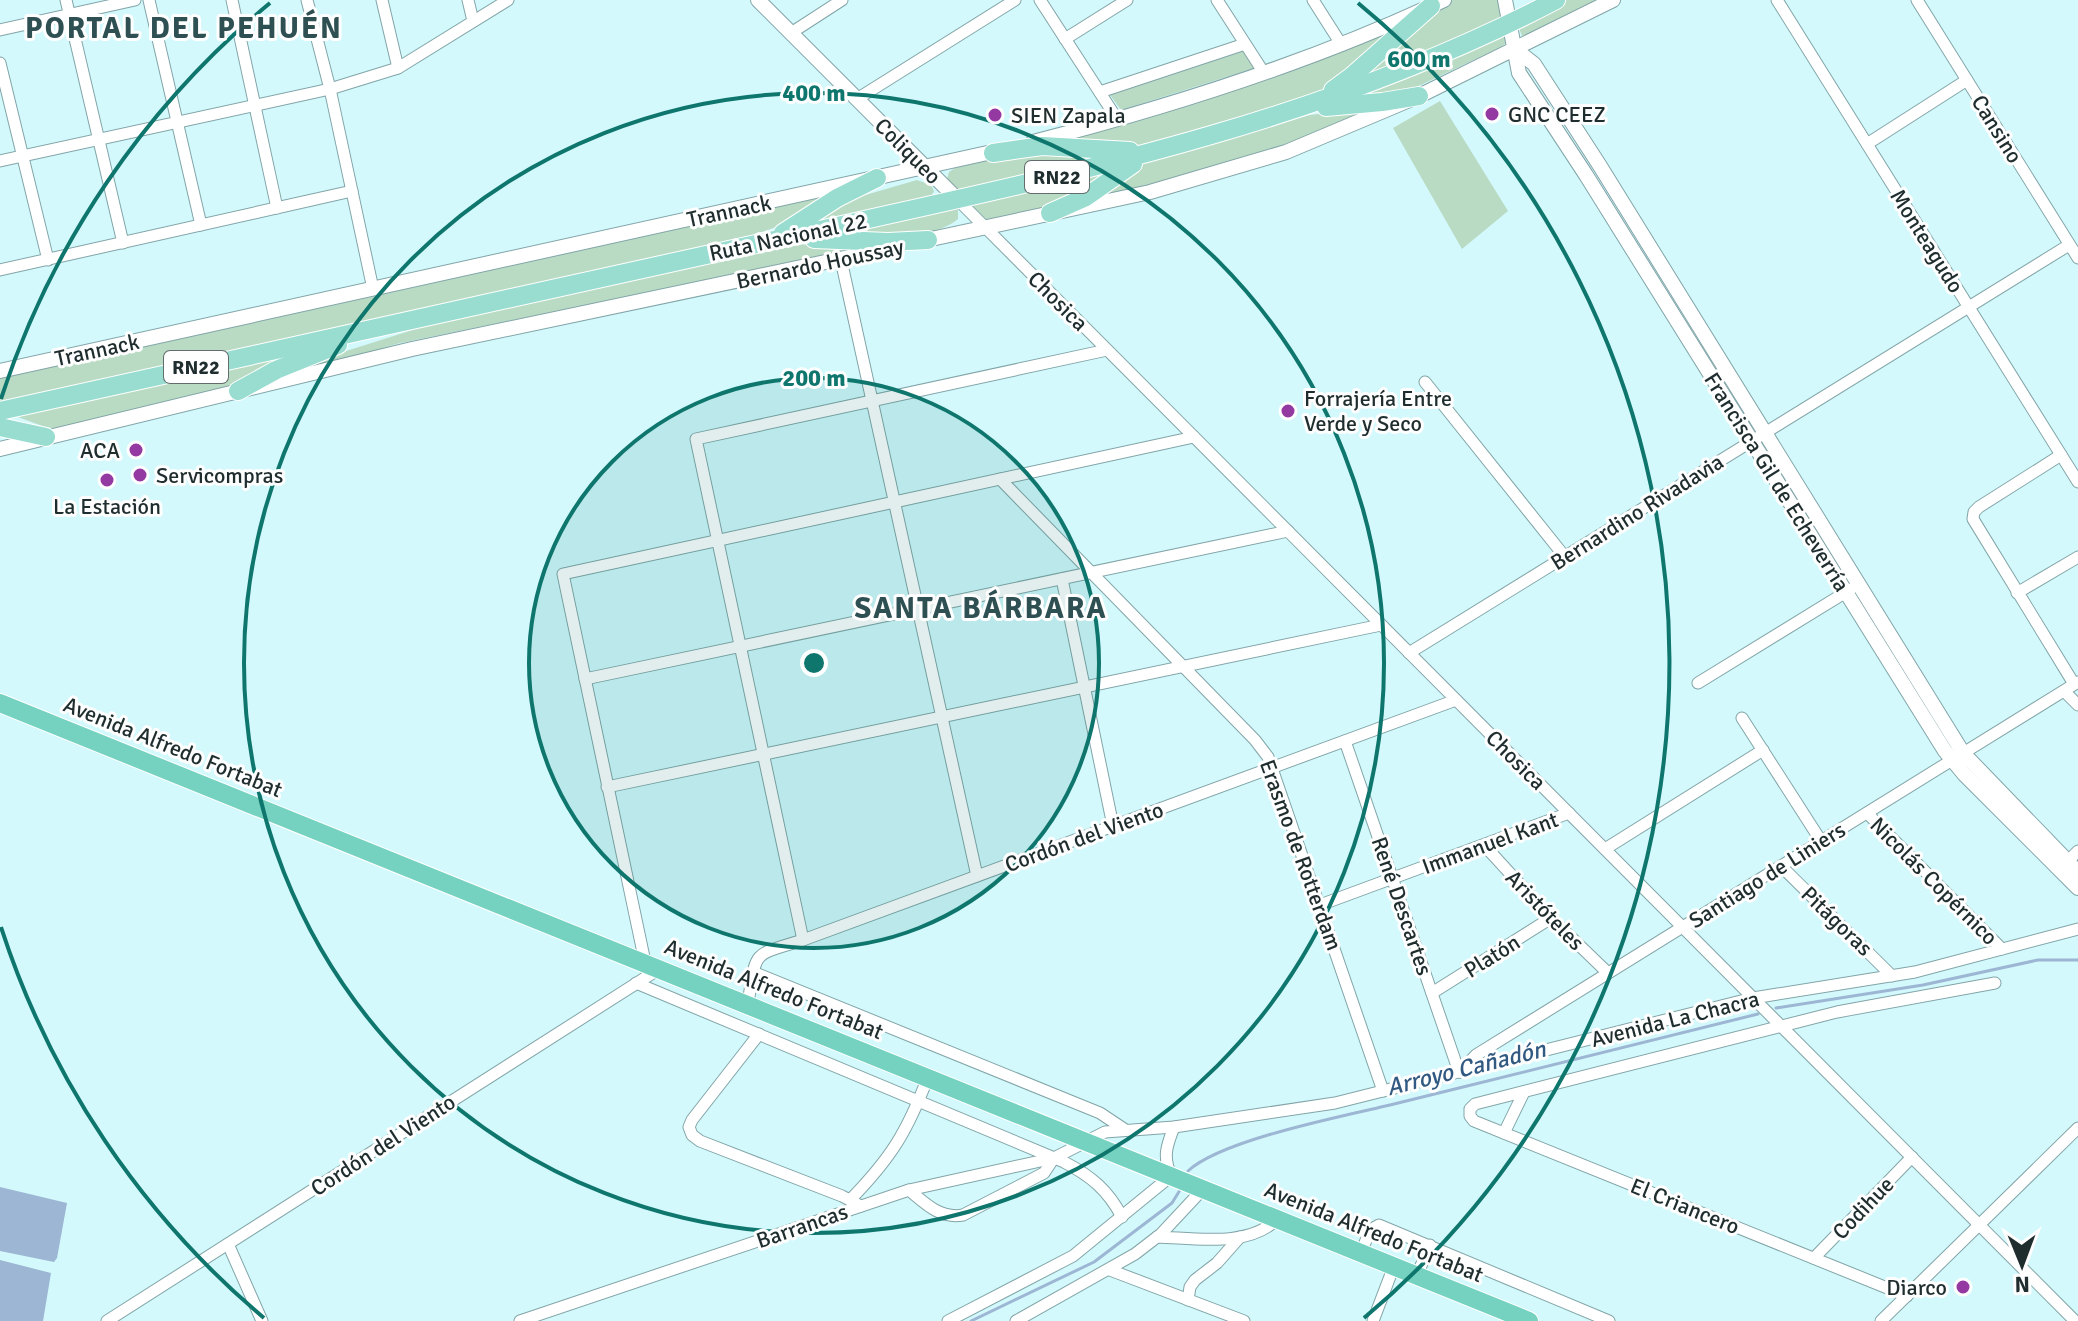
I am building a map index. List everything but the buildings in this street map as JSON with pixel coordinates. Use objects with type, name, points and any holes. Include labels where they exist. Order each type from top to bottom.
[{"type":"highway","name":"Avenida Alfredo Fortabat","points":[[0,703],[1529,1321]]},
{"type":"main road","name":"Ruta Nacional 22","points":[[0,411],[957,199],[1188,144],[1272,118],[1386,76],[1556,0]]},
{"type":"main road","points":[[1309,105],[1352,76],[1438,3]]},
{"type":"main road","points":[[1272,118],[1319,108],[1419,96]]},
{"type":"main road","points":[[993,153],[1042,146],[1115,152],[1188,144]]},
{"type":"main road","points":[[1050,213],[1077,202],[1132,164],[1157,152]]},
{"type":"main road","points":[[763,242],[877,178]]},
{"type":"main road","points":[[763,242],[822,238],[888,242],[928,240]]},
{"type":"main road","points":[[238,391],[293,363],[392,323]]},
{"type":"main road","points":[[0,427],[46,437]]},
{"type":"street","points":[[66,0],[123,243]]},
{"type":"street","points":[[0,30],[135,0]]},
{"type":"street","points":[[149,0],[201,225]]},
{"type":"street","points":[[232,0],[277,208]]},
{"type":"street","points":[[307,0],[330,89],[373,289]]},
{"type":"street","points":[[382,0],[398,68]]},
{"type":"street","points":[[468,0],[473,21]]},
{"type":"street","points":[[0,161],[330,89],[398,68],[508,0]]},
{"type":"street","name":"Coliqueo","points":[[758,0],[957,199]]},
{"type":"street","points":[[791,33],[842,0]]},
{"type":"street","points":[[857,99],[1015,0]]},
{"type":"street","points":[[1040,0],[1117,119]]},
{"type":"street","points":[[1065,39],[1127,0]]},
{"type":"street","points":[[1217,0],[1264,73]]},
{"type":"street","points":[[1313,0],[1341,44]]},
{"type":"street","name":"Francisca Gil de Echeverría","points":[[1505,0],[1519,73],[1758,437],[1957,757],[2070,863],[2078,888]]},
{"type":"street","name":"Bernardo Houssay","points":[[0,449],[412,349],[1150,192],[1315,141],[1419,96],[1613,0]]},
{"type":"street","name":"Monteagudo","points":[[1777,0],[2061,455],[2074,467],[2078,482]]},
{"type":"street","name":"Cansino","points":[[1917,0],[2078,258]]},
{"type":"street","name":"Trannack","points":[[0,371],[993,153],[1117,119],[1264,73],[1438,3]]},
{"type":"street","points":[[1100,92],[1245,44]]},
{"type":"street","name":"Francisca Gil de Echeverría","points":[[1516,50],[1534,64],[1600,166],[1758,437]]},
{"type":"street","points":[[0,63],[48,260]]},
{"type":"street","points":[[1867,144],[1967,80]]},
{"type":"street","points":[[1586,175],[1600,166]]},
{"type":"street","points":[[0,270],[352,191]]},
{"type":"street","name":"Chosica","points":[[957,199],[2075,1321]]},
{"type":"street","name":"Bernardino Rivadavia","points":[[1409,653],[2069,245]]},
{"type":"street","points":[[841,260],[977,876]]},
{"type":"street","points":[[803,940],[696,439],[1107,350]]},
{"type":"street","points":[[1425,382],[1565,557]]},
{"type":"street","points":[[652,965],[607,787],[563,574],[1194,437]]},
{"type":"street","points":[[2061,455],[1979,507],[1972,515],[1975,526],[2072,686],[2078,705]]},
{"type":"street","name":"Erasmo de Rotterdam","points":[[1000,479],[1255,740],[1273,767],[1383,1091]]},
{"type":"street","points":[[585,679],[1288,531]]},
{"type":"street","points":[[2017,593],[2078,557]]},
{"type":"street","points":[[1062,579],[1113,826]]},
{"type":"street","points":[[1698,683],[1852,588]]},
{"type":"street","points":[[607,787],[1381,625]]},
{"type":"street","name":"Santiago de Liniers","points":[[1459,1072],[1476,1055],[2072,686]]},
{"type":"street","name":"Cordón del Viento","points":[[753,972],[755,960],[761,953],[1456,700]]},
{"type":"street","points":[[1742,718],[1821,841]]},
{"type":"street","name":"René Descartes","points":[[1345,741],[1459,1072]]},
{"type":"street","points":[[1605,849],[1763,750]]},
{"type":"street","name":"Immanuel Kant","points":[[1320,905],[1569,813]]},
{"type":"street","name":"Nicolás Copérnico","points":[[1867,813],[2002,949]]},
{"type":"street","name":"Aristóteles","points":[[1484,845],[1551,918],[1608,973]]},
{"type":"street","name":"Pitágoras","points":[[1781,866],[1892,976]]},
{"type":"street","name":"Platón","points":[[1432,993],[1551,918]]},
{"type":"street","name":"Avenida La Chacra","points":[[1084,1141],[1105,1132],[1124,1129],[1174,1127],[1314,1107],[1753,998],[1892,976],[2078,929]]},
{"type":"street","name":"Cordón del Viento","points":[[107,1321],[636,983],[652,965]]},
{"type":"street","points":[[748,1003],[753,972],[1100,1113],[1124,1129]]},
{"type":"street","points":[[636,983],[1054,1158],[1097,1182],[1122,1217]]},
{"type":"street","name":"Avenida La Chacra","points":[[1469,1112],[1475,1104],[1837,1012],[1995,983]]},
{"type":"street","points":[[759,1034],[692,1120],[689,1127],[692,1135],[700,1141],[856,1203],[890,1157],[928,1077]]},
{"type":"street","points":[[1504,1133],[1524,1092]]},
{"type":"street","name":"El Criancero","points":[[1469,1112],[1474,1121],[1907,1296]]},
{"type":"street","points":[[948,1321],[1063,1262],[1171,1176],[1165,1161],[1174,1127]]},
{"type":"street","points":[[1881,1321],[2078,1128]]},
{"type":"street","name":"Barrancas","points":[[520,1321],[856,1203],[1054,1158],[1084,1141]]},
{"type":"street","name":"Codihue","points":[[1814,1258],[1912,1157]]},
{"type":"street","points":[[909,1190],[940,1214],[952,1217],[963,1215],[1044,1173],[1054,1158]]},
{"type":"street","points":[[1016,1321],[1110,1270],[1157,1237],[1203,1189]]},
{"type":"street","points":[[1157,1237],[1254,1234],[1277,1219]]},
{"type":"street","points":[[1361,1253],[1374,1225],[1386,1227],[1609,1321]]},
{"type":"street","points":[[1188,1300],[1190,1287],[1195,1280],[1217,1263],[1240,1236]]},
{"type":"street","points":[[228,1244],[262,1321]]},
{"type":"street","points":[[1417,1275],[1430,1245]]},
{"type":"street","points":[[1373,1321],[1394,1266]]},
{"type":"street","points":[[1110,1270],[1244,1321]]},
{"type":"green space","points":[[1453,0],[1498,0],[1500,21],[1344,87],[1432,11]]},
{"type":"green space","points":[[1567,0],[1603,0],[1522,36],[1519,28],[1526,21]]},
{"type":"green space","points":[[1402,24],[1348,75],[1314,96],[1156,144],[1123,148],[1047,142]]},
{"type":"green space","points":[[1504,33],[1506,43],[1501,47],[1404,93],[1333,102]]},
{"type":"green space","points":[[1243,51],[1255,68],[1121,110],[1110,95]]},
{"type":"green space","points":[[1440,101],[1508,211],[1462,249],[1393,128]]},
{"type":"green space","points":[[1384,107],[1238,159],[1088,200],[1147,161],[1310,115]]},
{"type":"green space","points":[[1022,152],[1124,156],[959,192],[947,179],[949,172],[955,168]]},
{"type":"green space","points":[[1125,165],[1070,202],[988,221],[970,203]]},
{"type":"green space","points":[[917,180],[931,185],[932,195],[801,228],[855,198]]},
{"type":"green space","points":[[828,194],[779,226],[753,235],[0,402],[0,376]]},
{"type":"green space","points":[[958,207],[958,219],[930,232],[894,236],[824,234]]},
{"type":"green space","points":[[828,242],[878,246],[400,343],[329,364],[283,371],[441,321],[786,246]]},
{"type":"green space","points":[[327,345],[219,390],[59,429],[10,414]]},
{"type":"water","points":[[0,1187],[67,1203],[54,1262],[0,1251]]},
{"type":"water","points":[[0,1260],[51,1273],[43,1321],[0,1321]]},
{"type":"waterway","name":"Arroyo Cañadón","points":[[1776,1008],[1923,985],[2038,960],[2078,960]]},
{"type":"waterway","name":"Arroyo Cañadón","points":[[1188,1171],[1227,1149],[1284,1130],[1758,1014]]},
{"type":"waterway","name":"Arroyo Cañadón","points":[[971,1321],[1094,1262],[1172,1203],[1180,1190]]},
{"type":"place","name":"GNC CEEZ","points":[[1492,114]]},
{"type":"place","name":"SIEN Zapala","points":[[995,115]]},
{"type":"place","name":"Forrajería Entre Verde y Seco","points":[[1288,411]]},
{"type":"place","name":"ACA","points":[[136,450]]},
{"type":"place","name":"Servicompras","points":[[140,475]]},
{"type":"place","name":"La Estación","points":[[107,480]]},
{"type":"place","name":"Diarco","points":[[1963,1287]]},
{"type":"district","name":"PORTAL DEL PEHUÉN","points":[[184,28]]},
{"type":"district","name":"SANTA BÁRBARA","points":[[981,608]]}]
